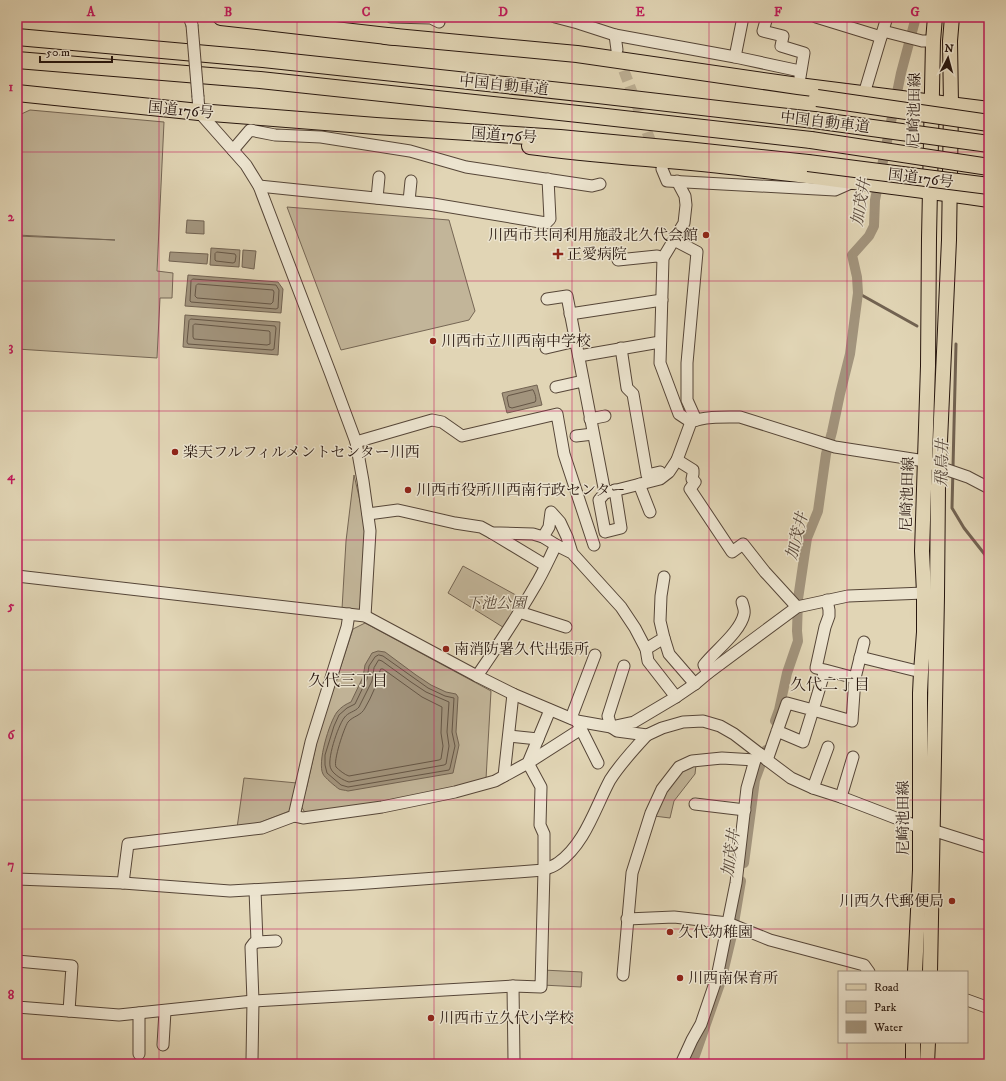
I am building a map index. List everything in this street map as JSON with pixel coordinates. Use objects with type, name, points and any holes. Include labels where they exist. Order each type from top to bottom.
[{"type":"highway","points":[[220,17],[247,18],[385,36],[989,123]]},
{"type":"highway","points":[[385,36],[577,54],[799,79],[864,94],[989,110]]},
{"type":"highway","name":"中国自動車道","points":[[17,37],[271,60],[598,95],[814,120],[989,144]]},
{"type":"highway","name":"中国自動車道","points":[[17,60],[260,80],[597,116],[811,140],[989,166]]},
{"type":"highway","name":"国道176号","points":[[17,94],[198,104],[376,126],[560,138],[808,163],[989,186]]},
{"type":"highway","points":[[376,126],[571,152],[704,163],[989,199]]},
{"type":"main road","name":"尼崎池田線","points":[[930,971],[921,672],[924,632],[931,595],[922,551],[928,366],[933,41],[935,17]]},
{"type":"main road","name":"尼崎池田線","points":[[916,971],[920,870],[926,828],[931,595],[939,467],[949,240],[951,105],[950,41],[952,17]]},
{"type":"main road","points":[[912,1064],[913,1043]]},
{"type":"main road","points":[[927,1064],[928,1043]]},
{"type":"street","points":[[391,17],[432,18],[439,22]]},
{"type":"street","points":[[555,17],[615,35],[735,57],[799,79],[804,53],[781,46],[783,36],[763,31],[767,17]]},
{"type":"street","points":[[735,57],[743,17]]},
{"type":"street","points":[[816,17],[882,34],[922,41],[933,41]]},
{"type":"street","points":[[864,94],[887,17]]},
{"type":"street","points":[[190,21],[198,104],[246,165],[259,186],[328,364],[356,442],[370,531],[365,616]]},
{"type":"street","points":[[615,35],[617,50]]},
{"type":"street","points":[[233,150],[250,130],[275,135],[321,137],[410,151],[466,166],[592,186],[600,184]]},
{"type":"street","points":[[662,169],[667,181],[835,190],[856,181]]},
{"type":"street","points":[[377,198],[379,177]]},
{"type":"street","points":[[259,186],[433,204],[546,223],[550,219],[548,179]]},
{"type":"street","points":[[409,201],[411,181]]},
{"type":"street","points":[[677,181],[685,196],[686,206],[684,223],[663,258],[660,363],[679,414],[693,421],[725,417],[740,418],[835,447],[925,461],[968,477],[989,488]]},
{"type":"street","points":[[547,299],[566,292],[593,434],[610,492],[660,479],[667,473],[677,460],[693,421],[687,400],[687,363],[697,252],[674,240]]},
{"type":"street","points":[[618,260],[657,256],[663,258]]},
{"type":"street","points":[[570,314],[631,307],[662,300]]},
{"type":"street","points":[[546,348],[576,342]]},
{"type":"street","points":[[579,356],[660,342]]},
{"type":"street","points":[[621,348],[627,388],[633,394],[647,475],[665,471],[667,473]]},
{"type":"street","points":[[556,387],[583,381]]},
{"type":"street","points":[[356,442],[432,420],[442,422],[462,436],[557,414],[564,454],[594,545]]},
{"type":"street","points":[[590,419],[605,416]]},
{"type":"street","points":[[576,436],[593,434]]},
{"type":"street","points":[[677,460],[693,470],[692,479],[695,482],[690,489],[732,552],[743,544],[765,572],[797,607]]},
{"type":"street","points":[[640,484],[650,512]]},
{"type":"street","points":[[368,514],[398,510],[455,523],[481,527],[545,566]]},
{"type":"street","points":[[543,537],[549,527],[551,512],[560,522],[572,553]]},
{"type":"street","points":[[492,534],[533,534],[543,537],[572,553],[621,607],[635,628],[646,649],[648,661],[676,697]]},
{"type":"street","points":[[477,676],[536,585],[556,545]]},
{"type":"street","points":[[17,576],[365,616],[477,676],[576,723],[611,727],[634,722],[676,697],[797,607],[848,596],[931,595]]},
{"type":"street","points":[[664,577],[661,596],[660,621],[664,638],[669,654],[695,684]]},
{"type":"street","points":[[827,600],[829,616],[825,627],[816,668],[855,678]]},
{"type":"street","points":[[708,672],[704,666],[711,656],[742,623],[745,612],[742,602]]},
{"type":"street","points":[[519,612],[566,627]]},
{"type":"street","points":[[294,816],[311,742],[347,627],[349,614]]},
{"type":"street","points":[[646,649],[664,638]]},
{"type":"street","points":[[681,1064],[701,1024],[717,977],[736,883],[747,788],[761,758],[777,731],[787,703],[852,721],[855,678],[864,642]]},
{"type":"street","points":[[123,883],[128,844],[262,828],[294,816],[303,818],[382,807],[455,792],[495,781],[528,763],[576,723],[595,655]]},
{"type":"street","points":[[860,657],[921,672]]},
{"type":"street","points":[[624,666],[608,716],[611,727],[617,732],[647,735]]},
{"type":"street","points":[[777,731],[804,742],[825,670]]},
{"type":"street","points":[[504,776],[513,694]]},
{"type":"street","points":[[528,763],[550,710]]},
{"type":"street","points":[[17,879],[123,883],[230,891],[355,884],[544,870],[558,863],[572,850],[584,833],[611,779],[630,753],[647,735],[662,728],[683,722],[703,721],[720,726],[734,734],[761,758],[791,778],[813,788],[926,828],[989,848]]},
{"type":"street","points":[[576,723],[598,763]]},
{"type":"street","points":[[508,736],[538,739]]},
{"type":"street","points":[[813,788],[828,747]]},
{"type":"street","points":[[841,797],[853,757]]},
{"type":"street","points":[[623,975],[632,873],[651,813],[662,789],[679,767],[692,761],[722,758],[761,758]]},
{"type":"street","points":[[17,1008],[120,1015],[253,1001],[513,986],[541,987],[544,834],[540,825],[541,787],[528,763]]},
{"type":"street","points":[[695,804],[744,810]]},
{"type":"street","points":[[255,890],[257,942]]},
{"type":"street","points":[[627,919],[674,917],[728,923],[770,940],[864,965],[868,971]]},
{"type":"street","points":[[253,1064],[251,947],[257,942],[276,941]]},
{"type":"street","points":[[17,961],[72,966],[69,1011]]},
{"type":"street","points":[[513,986],[513,1064]]},
{"type":"street","points":[[968,1000],[989,1008]]},
{"type":"street","points":[[163,1045],[165,1011]]},
{"type":"street","points":[[139,1013],[139,1054]]},
{"type":"green space","points":[[30,110],[164,122],[157,271],[173,273],[172,298],[160,298],[157,358],[17,349],[17,236],[115,240],[17,235],[17,116]]},
{"type":"green space","points":[[287,207],[449,220],[475,311],[469,320],[341,350]]},
{"type":"green space","points":[[354,475],[367,531],[361,611],[342,609],[346,541]]},
{"type":"green space","name":"下池公園","points":[[463,566],[523,599],[506,629],[448,593]]},
{"type":"green space","points":[[365,623],[491,691],[486,779],[454,789],[307,816],[301,806],[318,736],[353,629]]},
{"type":"green space","points":[[696,765],[695,774],[674,801],[670,818],[654,816],[674,775]]},
{"type":"green space","points":[[244,778],[297,783],[292,810],[253,825],[237,828]]},
{"type":"green space","points":[[543,970],[582,972],[581,987],[542,985]]},
{"type":"water","points":[[187,220],[204,221],[204,234],[186,233]]},
{"type":"water","points":[[211,248],[240,250],[239,267],[210,265]]},
{"type":"water","points":[[243,250],[256,251],[254,269],[242,267]]},
{"type":"water","points":[[170,252],[208,254],[207,264],[169,261]]},
{"type":"water","points":[[188,275],[278,282],[283,289],[281,313],[185,306]]},
{"type":"water","points":[[185,315],[280,322],[278,355],[183,347]]},
{"type":"water","points":[[537,385],[542,405],[507,413],[502,393]]},
{"type":"water","points":[[378,651],[385,652],[431,685],[446,692],[456,694],[458,697],[456,732],[459,745],[453,773],[348,791],[337,788],[323,774],[323,752],[327,734],[334,717],[340,709],[351,702],[363,677],[365,665],[372,653]]},
{"type":"waterway","name":"加茂井","points":[[775,721],[779,710],[787,673],[798,641],[798,599],[807,538],[818,511],[826,454],[850,354],[858,293],[857,277],[852,255],[869,236],[874,226],[875,200],[901,73],[916,17]]},
{"type":"waterway","name":"飛鳥井","points":[[858,293],[917,326]]},
{"type":"waterway","name":"飛鳥井","points":[[956,344],[952,508],[964,528],[986,556],[989,573]]},
{"type":"waterway","name":"加茂井","points":[[744,863],[755,780],[766,750]]},
{"type":"waterway","name":"加茂井","points":[[692,1064],[721,981],[732,935],[741,881]]},
{"type":"tunnel","points":[[618,55],[655,153]]},
{"type":"place","name":"川西市共同利用施設北久代会館","points":[[706,235]]},
{"type":"place","name":"正愛病院","points":[[558,254]]},
{"type":"place","name":"川西市立川西南中学校","points":[[433,341]]},
{"type":"place","name":"楽天フルフィルメントセンター川西","points":[[175,452]]},
{"type":"place","name":"川西市役所川西南行政センター","points":[[408,490]]},
{"type":"place","name":"南消防署久代出張所","points":[[446,649]]},
{"type":"place","name":"川西久代郵便局","points":[[952,901]]},
{"type":"place","name":"久代幼稚園","points":[[670,932]]},
{"type":"place","name":"川西南保育所","points":[[680,978]]},
{"type":"place","name":"川西市立久代小学校","points":[[431,1018]]},
{"type":"district","name":"久代三丁目","points":[[348,680]]},
{"type":"district","name":"久代二丁目","points":[[830,684]]}]
